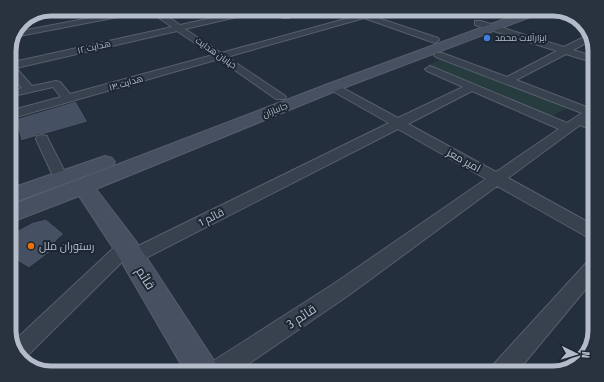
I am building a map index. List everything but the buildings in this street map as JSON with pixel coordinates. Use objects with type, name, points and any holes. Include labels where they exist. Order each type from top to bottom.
[{"type":"main road","name":"جانبازان","points":[[16,211],[72,182],[280,97],[494,17]]},
{"type":"main road","name":"جانبازان","points":[[16,195],[72,182],[333,87],[494,17]]},
{"type":"main road","name":"قائم","points":[[72,182],[129,252],[200,366]]},
{"type":"street","points":[[21,34],[112,16]]},
{"type":"street","name":"خیابان هدایت","points":[[161,16],[280,97]]},
{"type":"street","points":[[164,18],[169,16]]},
{"type":"street","points":[[178,27],[209,16]]},
{"type":"street","points":[[178,27],[229,16]]},
{"type":"street","points":[[363,16],[435,40]]},
{"type":"street","name":"هدایت ۱۴","points":[[16,113],[363,16]]},
{"type":"street","points":[[494,17],[565,50],[588,58]]},
{"type":"street","name":"هدایت ۱۲","points":[[16,64],[178,27]]},
{"type":"street","points":[[507,81],[586,40]]},
{"type":"street","points":[[439,55],[588,110]]},
{"type":"street","points":[[430,69],[471,87],[574,124],[588,126]]},
{"type":"street","points":[[16,74],[29,89]]},
{"type":"street","points":[[16,92],[56,84],[68,99]]},
{"type":"street","name":"امیر معز","points":[[333,87],[588,230]]},
{"type":"street","name":"قائم 1","points":[[22,349],[129,252],[290,177],[471,87]]},
{"type":"street","name":"قائم 3","points":[[226,366],[342,289],[588,114]]},
{"type":"street","points":[[42,139],[72,182]]},
{"type":"street","points":[[507,366],[588,273]]},
{"type":"green space","points":[[442,59],[567,108],[550,117],[427,65]]},
{"type":"place","name":"ابزارآلات محمد","points":[[487,38]]},
{"type":"place","name":"رستوران ملل","points":[[31,246]]}]
